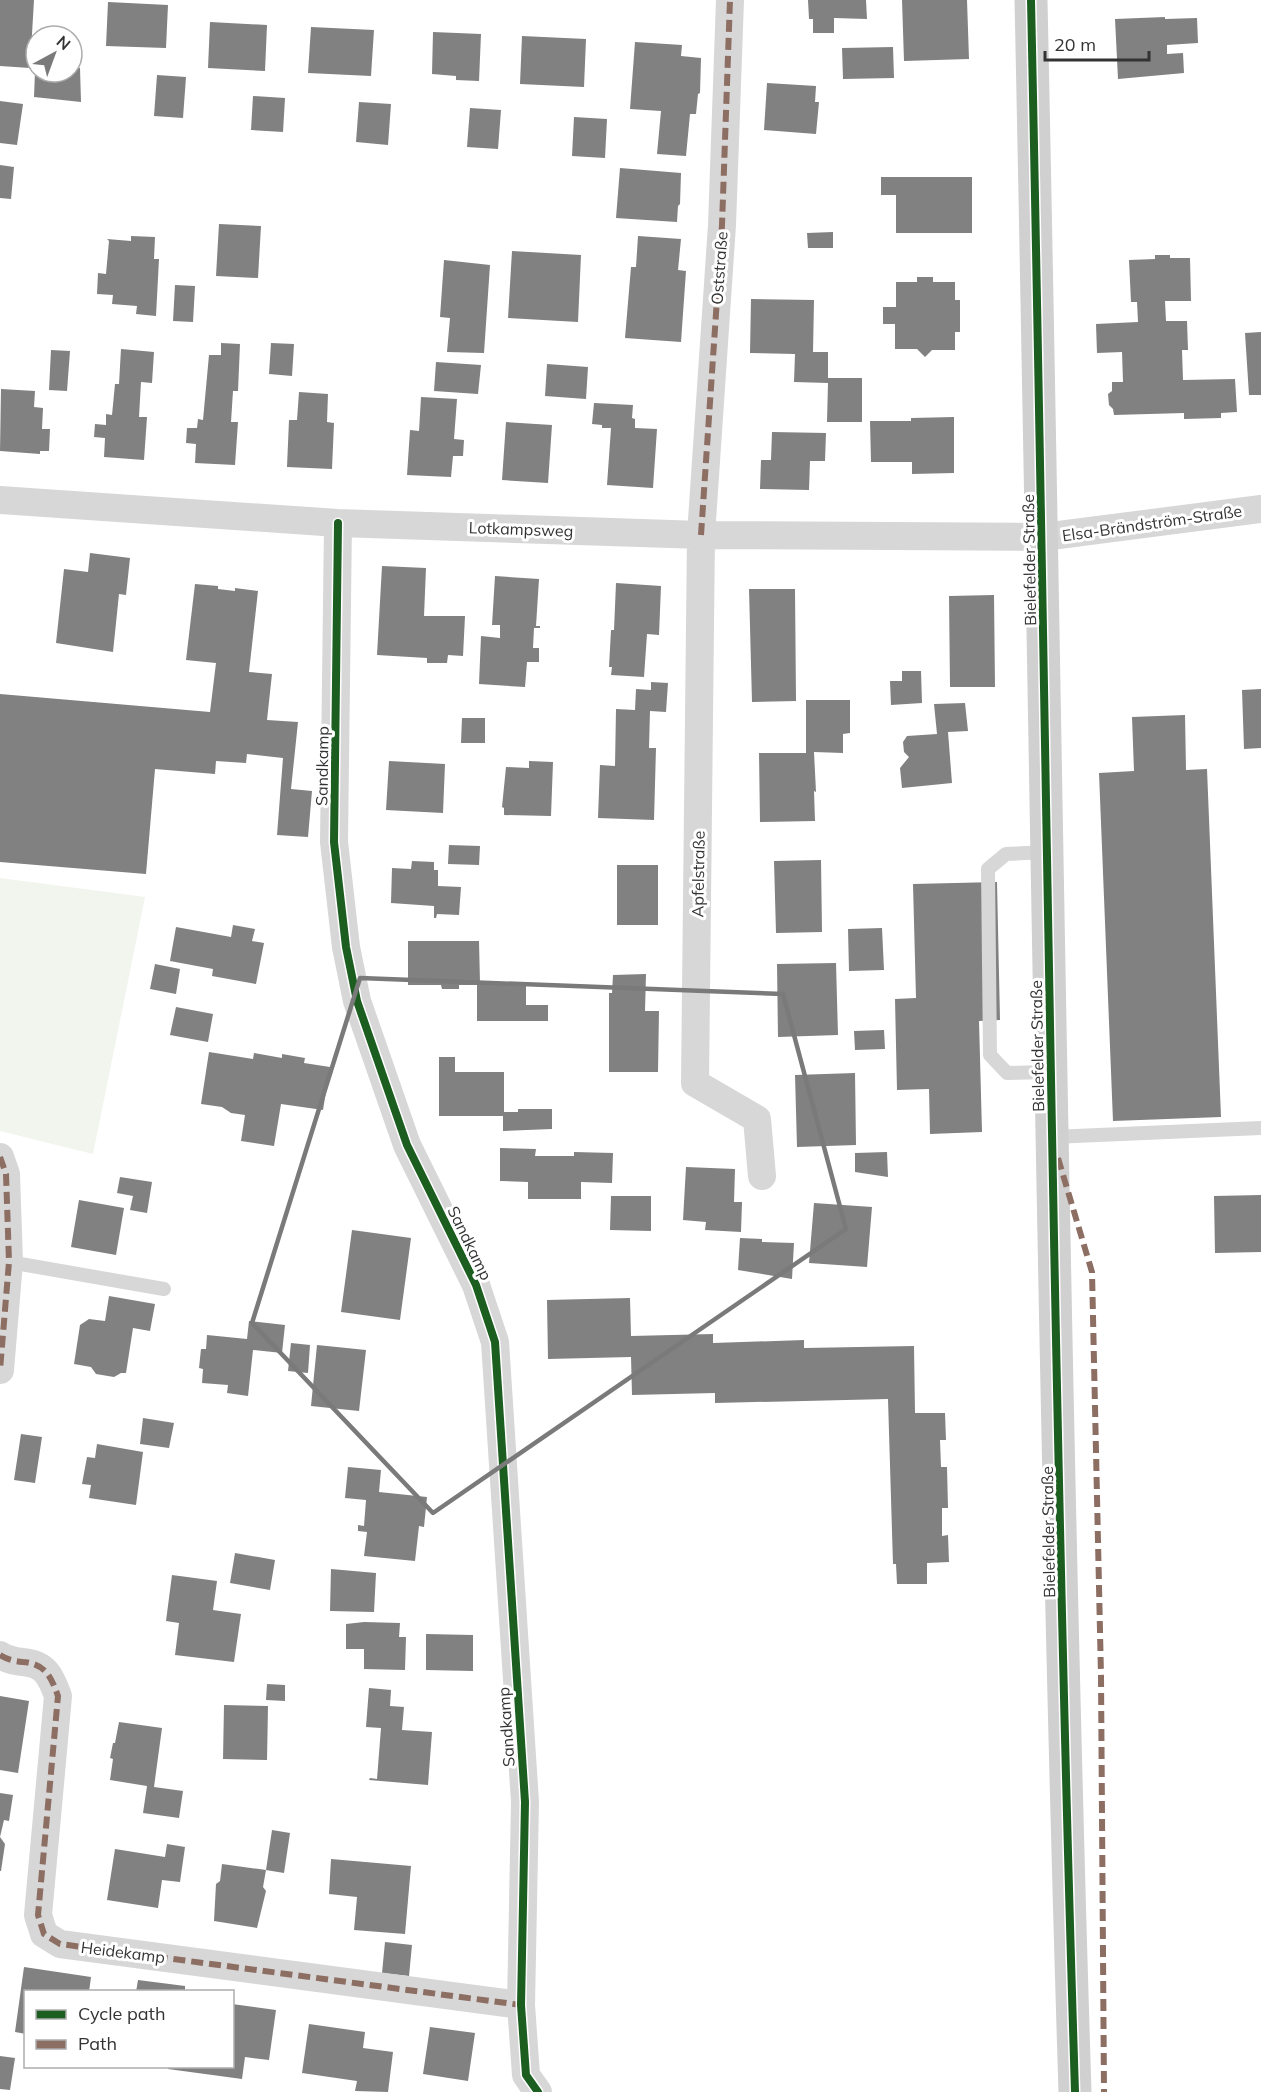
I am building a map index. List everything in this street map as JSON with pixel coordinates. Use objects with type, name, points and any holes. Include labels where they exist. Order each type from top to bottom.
[{"type":"street","name":"Oststraße","points":[[701,535],[722,225],[730,0]]},
{"type":"street","name":"Bielefelder Straße","points":[[1031,0],[1043,537],[1046,852],[1075,2092]]},
{"type":"street","name":"Lotkampsweg","points":[[0,500],[338,523],[701,535],[1043,537]]},
{"type":"street","name":"Elsa-Brändström-Straße","points":[[1043,537],[1261,509]]},
{"type":"street","name":"Sandkamp","points":[[338,523],[334,842],[346,947],[357,1001],[407,1145],[476,1285],[495,1342],[525,1802],[521,2005],[526,2075],[538,2092]]},
{"type":"street","name":"Apfelstraße","points":[[701,535],[695,1083],[758,1119],[762,1176]]},
{"type":"street","points":[[0,1157],[6,1174],[9,1263],[0,1370]]},
{"type":"street","name":"Heidekamp","points":[[0,1655],[7,1660],[33,1663],[51,1675],[58,1696],[38,1915],[44,1934],[60,1944],[521,2005]]},
{"type":"lane","points":[[1046,852],[1006,854],[988,869],[990,1055],[1007,1072],[1051,1072]]},
{"type":"lane","points":[[1052,1137],[1261,1128]]},
{"type":"lane","points":[[9,1263],[164,1289]]},
{"type":"highlighted area","points":[[360,978],[783,994],[846,1229],[433,1513],[252,1323]]},
{"type":"shaded area","points":[[0,878],[145,897],[93,1154],[0,1131]]},
{"type":"building","points":[[0,0],[34,0],[33,24],[24,24],[24,68],[0,66]]},
{"type":"building","points":[[808,0],[866,0],[867,19],[834,18],[834,33],[813,33],[813,19],[809,19]]},
{"type":"building","points":[[902,0],[967,0],[969,59],[904,61]]},
{"type":"building","points":[[108,2],[168,5],[166,48],[106,46]]},
{"type":"building","points":[[1165,17],[1165,19],[1197,18],[1198,43],[1167,45],[1167,54],[1183,53],[1184,73],[1118,79],[1115,19]]},
{"type":"building","points":[[210,22],[267,25],[265,71],[208,68]]},
{"type":"building","points":[[311,27],[374,30],[371,76],[308,73]]},
{"type":"building","points":[[433,32],[481,34],[479,81],[456,80],[456,76],[432,74]]},
{"type":"building","points":[[522,36],[586,39],[584,87],[520,84]]},
{"type":"building","points":[[635,42],[682,45],[681,56],[701,58],[700,93],[696,114],[690,114],[686,156],[657,154],[661,111],[630,109]]},
{"type":"building","points":[[893,47],[894,78],[843,79],[842,48]]},
{"type":"building","points":[[157,75],[186,77],[183,118],[154,116]]},
{"type":"building","points":[[767,83],[816,86],[815,102],[819,102],[816,134],[764,130]]},
{"type":"building","points":[[35,84],[80,84],[81,102],[34,97]]},
{"type":"building","points":[[253,96],[285,98],[283,132],[251,130]]},
{"type":"building","points":[[0,101],[23,104],[17,145],[0,143]]},
{"type":"building","points":[[359,102],[391,104],[388,145],[356,142]]},
{"type":"building","points":[[470,108],[501,110],[498,149],[467,147]]},
{"type":"building","points":[[574,117],[607,119],[605,158],[572,156]]},
{"type":"building","points":[[0,165],[14,167],[11,199],[0,198]]},
{"type":"building","points":[[620,168],[681,173],[677,222],[616,218]]},
{"type":"building","points":[[881,177],[972,177],[972,233],[896,233],[896,195],[881,195]]},
{"type":"building","points":[[219,224],[261,226],[258,278],[216,276]]},
{"type":"building","points":[[833,232],[833,248],[808,248],[807,233]]},
{"type":"building","points":[[131,236],[155,237],[154,259],[159,259],[156,316],[136,314],[137,306],[112,304],[113,295],[97,294],[98,273],[106,274],[109,241],[107,239],[131,241]]},
{"type":"building","points":[[638,236],[681,239],[678,270],[686,271],[681,342],[625,338],[631,267],[636,267]]},
{"type":"building","points":[[512,251],[581,255],[578,322],[508,318]]},
{"type":"building","points":[[1155,255],[1190,258],[1191,301],[1165,301],[1166,321],[1187,321],[1188,350],[1182,350],[1183,380],[1235,379],[1237,412],[1221,413],[1221,418],[1184,419],[1184,413],[1114,415],[1109,405],[1108,394],[1112,391],[1112,382],[1123,382],[1122,352],[1097,353],[1096,324],[1138,322],[1137,302],[1131,302],[1129,260],[1155,259]]},
{"type":"building","points":[[444,260],[490,265],[484,353],[447,352],[450,318],[440,317]]},
{"type":"building","points":[[917,277],[933,277],[933,282],[955,282],[955,300],[960,300],[960,332],[955,332],[955,350],[932,350],[925,357],[917,349],[895,349],[895,324],[883,324],[883,307],[896,307],[896,282],[917,282]]},
{"type":"building","points":[[175,285],[195,286],[193,322],[173,321]]},
{"type":"building","points":[[751,299],[814,300],[813,352],[828,352],[828,378],[862,378],[862,422],[827,422],[828,383],[794,382],[795,354],[750,353]]},
{"type":"building","points":[[1261,332],[1261,395],[1249,395],[1245,333]]},
{"type":"building","points":[[221,343],[240,344],[238,391],[233,391],[231,422],[238,422],[235,465],[195,463],[196,444],[186,443],[187,428],[197,428],[198,419],[203,420],[209,355],[221,355]]},
{"type":"building","points":[[271,343],[294,344],[292,376],[269,374]]},
{"type":"building","points":[[121,349],[154,352],[152,383],[141,382],[139,417],[147,417],[144,460],[104,457],[105,438],[94,437],[95,424],[106,425],[106,414],[112,415],[115,384],[119,384]]},
{"type":"building","points":[[51,350],[70,351],[67,391],[49,390]]},
{"type":"building","points":[[436,362],[481,365],[478,394],[434,391]]},
{"type":"building","points":[[547,364],[588,367],[586,399],[545,396]]},
{"type":"building","points":[[1,389],[35,391],[34,407],[43,408],[42,429],[50,429],[49,451],[40,451],[40,454],[0,451]]},
{"type":"building","points":[[299,392],[328,394],[327,422],[334,423],[332,469],[287,467],[289,420],[297,420]]},
{"type":"building","points":[[421,397],[457,399],[454,439],[464,440],[463,456],[453,456],[451,477],[407,475],[410,430],[419,431]]},
{"type":"building","points":[[594,403],[633,405],[632,418],[635,419],[635,428],[657,429],[653,488],[607,485],[611,428],[602,428],[602,425],[592,424]]},
{"type":"building","points":[[954,417],[954,473],[912,474],[912,462],[871,462],[870,421],[911,421],[911,418]]},
{"type":"building","points":[[506,422],[552,425],[548,483],[502,480]]},
{"type":"building","points":[[772,432],[826,433],[825,461],[810,461],[809,490],[760,489],[761,460],[771,460]]},
{"type":"building","points":[[90,553],[130,558],[126,595],[119,594],[113,652],[56,643],[64,569],[88,572]]},
{"type":"building","points":[[382,566],[426,568],[424,616],[465,616],[463,656],[448,655],[447,663],[427,663],[427,658],[377,655]]},
{"type":"building","points":[[495,576],[539,579],[536,626],[540,628],[534,628],[533,648],[539,648],[539,662],[527,662],[525,687],[479,684],[481,636],[500,638],[500,625],[492,625]]},
{"type":"building","points":[[616,583],[661,586],[659,635],[647,634],[644,677],[611,675],[612,667],[609,667],[611,630],[614,630]]},
{"type":"building","points":[[195,584],[218,586],[218,589],[235,591],[235,588],[258,591],[249,672],[272,674],[267,720],[298,722],[291,789],[312,791],[308,837],[277,835],[283,758],[247,754],[246,763],[216,761],[215,774],[155,769],[146,874],[0,862],[0,694],[210,712],[216,663],[186,660]]},
{"type":"building","points":[[749,589],[795,589],[796,701],[752,702]]},
{"type":"building","points":[[994,595],[995,687],[950,687],[949,596]]},
{"type":"building","points":[[902,671],[921,671],[922,703],[891,705],[890,681],[902,681]]},
{"type":"building","points":[[651,682],[668,683],[666,712],[650,711],[649,748],[656,748],[654,820],[598,818],[600,765],[615,766],[616,709],[635,710],[636,689],[651,690]]},
{"type":"building","points":[[1261,689],[1261,748],[1244,749],[1242,690]]},
{"type":"building","points":[[806,700],[850,700],[850,733],[843,734],[843,753],[814,752],[815,821],[760,822],[759,753],[806,753]]},
{"type":"building","points":[[965,703],[968,731],[948,732],[952,783],[902,788],[900,768],[909,757],[904,752],[903,742],[907,736],[937,734],[934,704]]},
{"type":"building","points":[[1185,715],[1186,770],[1207,769],[1221,1117],[1113,1121],[1099,773],[1134,771],[1132,717]]},
{"type":"building","points":[[462,718],[485,718],[485,743],[461,743]]},
{"type":"building","points":[[389,761],[445,764],[443,813],[386,810]]},
{"type":"building","points":[[529,761],[553,762],[551,816],[504,815],[502,807],[506,767],[529,768]]},
{"type":"building","points":[[449,845],[480,846],[479,865],[448,864]]},
{"type":"building","points":[[821,860],[822,932],[776,933],[774,861]]},
{"type":"building","points":[[412,861],[434,862],[434,870],[438,870],[438,886],[461,887],[459,915],[437,914],[434,918],[434,906],[391,903],[392,868],[411,869]]},
{"type":"building","points":[[617,865],[658,865],[658,925],[617,925]]},
{"type":"building","points":[[997,882],[1000,1020],[979,1021],[982,1132],[930,1134],[929,1089],[897,1090],[895,999],[916,998],[913,884]]},
{"type":"building","points":[[233,925],[255,929],[252,941],[264,943],[256,984],[212,976],[213,969],[170,961],[176,927],[231,937]]},
{"type":"building","points":[[882,928],[884,970],[849,971],[848,929]]},
{"type":"building","points":[[408,941],[479,941],[480,983],[526,984],[526,1005],[548,1005],[548,1021],[477,1021],[477,985],[459,985],[459,989],[442,989],[441,985],[408,985]]},
{"type":"building","points":[[836,963],[838,1035],[778,1037],[777,964]]},
{"type":"building","points":[[155,964],[180,969],[176,994],[150,989]]},
{"type":"building","points":[[646,974],[645,1011],[659,1011],[658,1072],[609,1072],[609,993],[612,993],[613,975]]},
{"type":"building","points":[[176,1007],[213,1014],[208,1042],[170,1035]]},
{"type":"building","points":[[884,1030],[885,1049],[855,1050],[854,1031]]},
{"type":"building","points":[[209,1052],[253,1059],[254,1053],[282,1058],[282,1054],[305,1058],[304,1063],[330,1067],[323,1110],[281,1104],[274,1146],[241,1141],[245,1115],[231,1113],[222,1107],[201,1104]]},
{"type":"building","points":[[439,1057],[455,1057],[455,1072],[504,1072],[504,1112],[518,1112],[518,1109],[552,1109],[552,1129],[503,1131],[503,1116],[439,1116]]},
{"type":"building","points":[[855,1073],[856,1145],[797,1147],[795,1075]]},
{"type":"building","points":[[500,1148],[536,1149],[535,1156],[574,1156],[574,1152],[613,1153],[612,1183],[581,1182],[581,1199],[528,1199],[528,1182],[500,1181]]},
{"type":"building","points":[[887,1152],[888,1177],[855,1172],[855,1153]]},
{"type":"building","points":[[686,1167],[735,1169],[734,1202],[742,1202],[741,1232],[705,1230],[706,1222],[683,1220]]},
{"type":"building","points":[[120,1177],[152,1182],[147,1213],[130,1210],[133,1196],[117,1193]]},
{"type":"building","points":[[1261,1195],[1261,1252],[1215,1253],[1214,1196]]},
{"type":"building","points":[[611,1196],[651,1196],[651,1231],[610,1230]]},
{"type":"building","points":[[79,1200],[124,1208],[116,1255],[71,1247]]},
{"type":"building","points":[[814,1203],[872,1207],[867,1267],[809,1263]]},
{"type":"building","points":[[352,1230],[411,1238],[400,1320],[341,1312]]},
{"type":"building","points":[[740,1238],[762,1239],[762,1242],[794,1243],[792,1279],[738,1270]]},
{"type":"building","points":[[109,1296],[155,1304],[150,1331],[133,1328],[126,1373],[114,1377],[96,1374],[91,1367],[74,1364],[80,1325],[89,1319],[105,1321]]},
{"type":"building","points":[[630,1298],[631,1336],[713,1334],[713,1343],[804,1340],[804,1348],[914,1346],[915,1413],[945,1413],[946,1440],[940,1440],[941,1467],[947,1467],[948,1508],[942,1508],[942,1536],[948,1535],[949,1562],[927,1563],[927,1584],[897,1584],[896,1564],[893,1564],[888,1399],[715,1403],[715,1393],[632,1395],[631,1357],[548,1359],[547,1300]]},
{"type":"building","points":[[249,1321],[285,1325],[282,1353],[253,1350],[248,1396],[227,1393],[228,1385],[202,1383],[203,1369],[199,1368],[201,1349],[206,1349],[207,1335],[247,1339]]},
{"type":"building","points":[[291,1343],[310,1345],[308,1373],[288,1371]]},
{"type":"building","points":[[317,1345],[366,1350],[359,1411],[311,1406]]},
{"type":"building","points":[[143,1418],[174,1423],[169,1448],[140,1444]]},
{"type":"building","points":[[21,1434],[42,1437],[35,1483],[14,1480]]},
{"type":"building","points":[[97,1444],[143,1452],[136,1505],[89,1498],[91,1485],[82,1484],[87,1457],[95,1458]]},
{"type":"building","points":[[348,1467],[381,1470],[379,1492],[427,1497],[424,1527],[419,1526],[415,1561],[364,1556],[367,1532],[358,1531],[358,1525],[364,1526],[366,1500],[345,1498]]},
{"type":"building","points":[[235,1553],[275,1560],[270,1590],[230,1583]]},
{"type":"building","points":[[331,1569],[376,1573],[374,1612],[330,1611]]},
{"type":"building","points":[[172,1575],[217,1581],[213,1610],[241,1614],[234,1662],[175,1655],[179,1623],[166,1621]]},
{"type":"building","points":[[400,1623],[399,1637],[406,1637],[405,1670],[364,1669],[364,1649],[346,1649],[346,1624]]},
{"type":"building","points":[[426,1634],[473,1635],[473,1671],[426,1670]]},
{"type":"building","points":[[267,1684],[285,1685],[285,1701],[266,1700]]},
{"type":"building","points":[[369,1688],[391,1690],[390,1706],[404,1707],[402,1730],[432,1732],[428,1785],[369,1780],[370,1778],[377,1779],[381,1728],[366,1727]]},
{"type":"building","points":[[0,1696],[29,1701],[18,1773],[0,1770]]},
{"type":"building","points":[[224,1705],[268,1706],[267,1760],[223,1759]]},
{"type":"building","points":[[119,1722],[162,1728],[154,1787],[183,1791],[179,1818],[143,1813],[147,1786],[110,1780],[113,1759],[110,1758]]},
{"type":"building","points":[[0,1793],[13,1795],[9,1821],[4,1820],[0,1837]]},
{"type":"building","points":[[272,1830],[290,1833],[284,1873],[266,1870]]},
{"type":"building","points":[[0,1837],[5,1844],[1,1871],[0,1871]]},
{"type":"building","points":[[167,1844],[185,1847],[180,1882],[162,1880],[158,1908],[107,1900],[115,1849],[165,1857]]},
{"type":"building","points":[[331,1859],[411,1866],[405,1934],[354,1930],[357,1897],[329,1894]]},
{"type":"building","points":[[222,1864],[266,1870],[263,1887],[266,1891],[257,1928],[214,1921],[216,1884],[220,1881]]},
{"type":"building","points":[[385,1942],[412,1945],[409,1976],[382,1973]]},
{"type":"building","points":[[24,1967],[91,1977],[89,1990],[24,1990],[24,2034],[15,2032]]},
{"type":"building","points":[[138,1980],[185,1986],[185,1990],[136,1990]]},
{"type":"building","points":[[234,2004],[276,2010],[269,2060],[245,2057],[242,2079],[168,2069],[234,2068]]},
{"type":"building","points":[[309,2024],[365,2032],[363,2048],[393,2052],[388,2092],[355,2091],[357,2081],[302,2073]]},
{"type":"building","points":[[430,2027],[475,2033],[468,2081],[423,2074]]},
{"type":"building","points":[[0,2056],[15,2058],[10,2090],[0,2089]]},
{"type":"marked path","points":[[701,535],[722,225],[730,0]]},
{"type":"marked path","points":[[0,1157],[6,1174],[9,1262],[0,1370]]},
{"type":"marked path","points":[[1058,1158],[1092,1272],[1101,1676],[1104,2092]]},
{"type":"marked path","points":[[0,1655],[11,1660],[37,1665],[50,1677],[58,1696],[38,1915],[44,1934],[60,1944],[521,2005]]},
{"type":"cycle path","points":[[1031,0],[1055,1308],[1075,2092]]},
{"type":"cycle path","points":[[338,523],[334,842],[346,947],[357,1001],[407,1145],[476,1285],[495,1342],[525,1802],[521,2005],[526,2075],[538,2092]]}]
